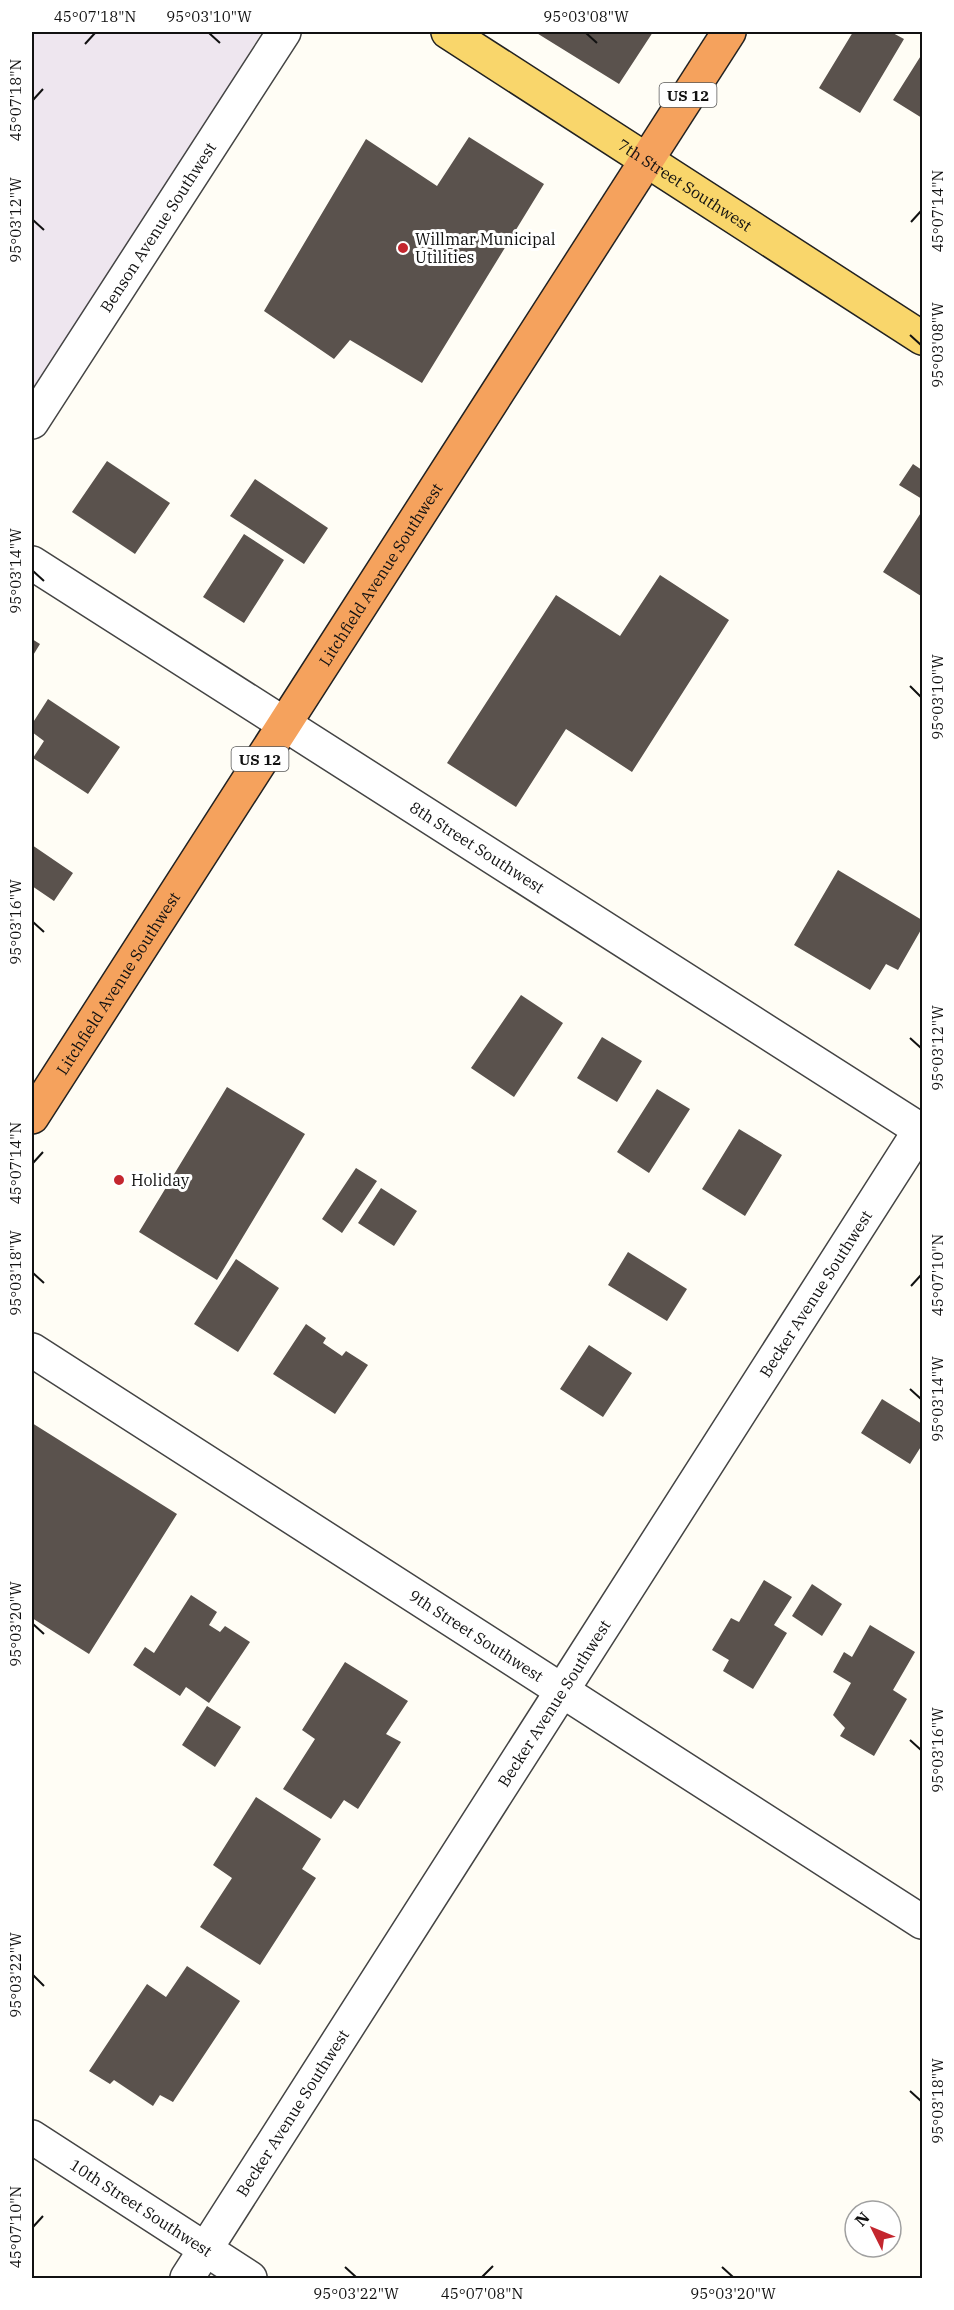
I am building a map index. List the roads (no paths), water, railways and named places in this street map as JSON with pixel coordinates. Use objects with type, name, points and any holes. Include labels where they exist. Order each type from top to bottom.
[{"type":"highway","name":"Litchfield Avenue Southwest","points":[[32,1117],[729,32]]},
{"type":"main road","name":"7th Street Southwest","points":[[448,32],[922,338]]},
{"type":"street","name":"Benson Avenue Southwest","points":[[32,422],[284,32]]},
{"type":"street","name":"8th Street Southwest","points":[[32,563],[922,1129]]},
{"type":"street","name":"Becker Avenue Southwest","points":[[187,2278],[922,1129]]},
{"type":"street","name":"9th Street Southwest","points":[[32,1350],[922,1922]]},
{"type":"street","name":"10th Street Southwest","points":[[32,2137],[250,2278]]},
{"type":"place","name":"Willmar Municipal Utilities","points":[[403,248]]},
{"type":"place","name":"Holiday","points":[[119,1180]]}]
